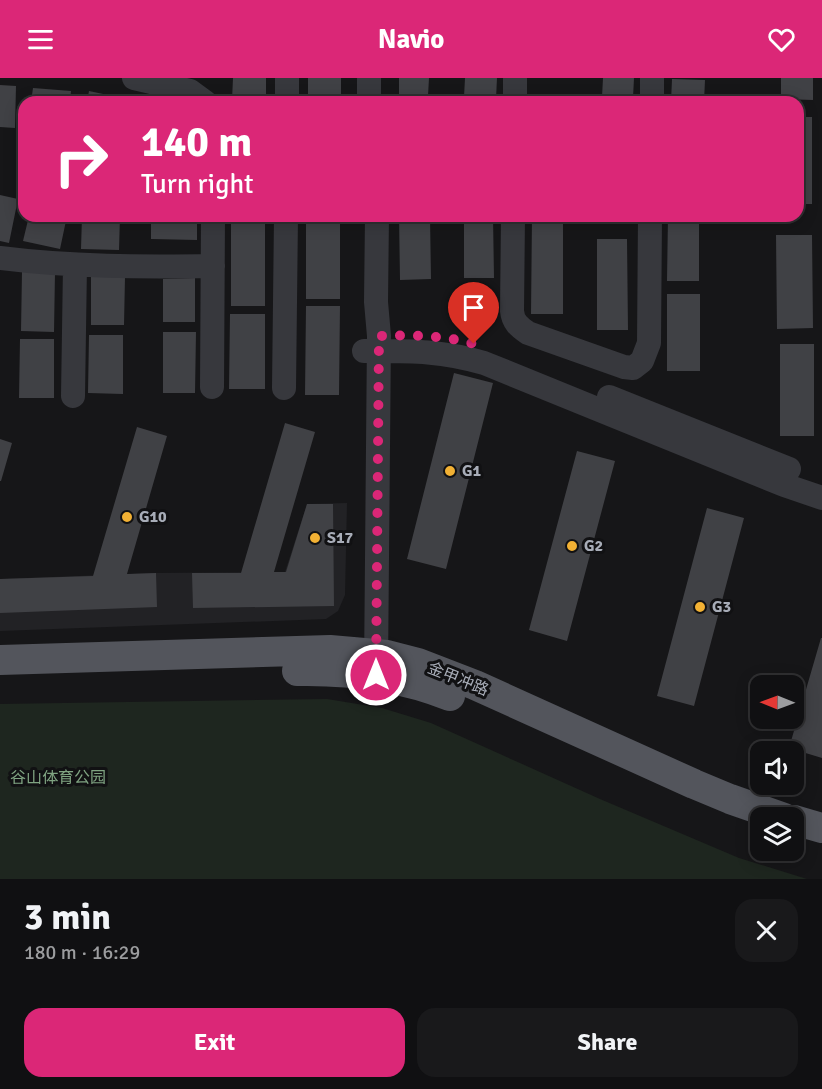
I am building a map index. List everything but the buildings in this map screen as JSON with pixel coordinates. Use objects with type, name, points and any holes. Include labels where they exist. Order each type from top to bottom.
[{"type":"main road","name":"金甲冲路","points":[[0,660],[330,650],[369,663],[436,691],[650,785],[750,826]]},
{"type":"main road","name":"金甲冲路","points":[[0,680],[322,671],[369,663],[418,663],[509,700],[694,784],[753,807]]},
{"type":"main road","points":[[804,823],[822,828]]},
{"type":"main road","points":[[804,843],[822,848]]},
{"type":"street","points":[[141,78],[190,91],[197,96]]},
{"type":"street","points":[[287,78],[287,96]]},
{"type":"street","points":[[369,78],[369,96]]},
{"type":"street","points":[[378,78],[378,96]]},
{"type":"street","points":[[514,96],[515,78]]},
{"type":"street","points":[[652,78],[652,96]]},
{"type":"street","points":[[212,387],[213,222]]},
{"type":"street","points":[[284,388],[286,222]]},
{"type":"street","points":[[367,222],[371,343],[369,663]]},
{"type":"street","points":[[371,343],[376,302],[377,222]]},
{"type":"street","points":[[513,222],[512,318],[518,327],[538,337],[624,367],[633,368],[642,361],[649,343],[650,222]]},
{"type":"street","points":[[0,258],[75,265],[213,266]]},
{"type":"street","points":[[73,396],[75,265]]},
{"type":"street","points":[[371,343],[431,336],[460,340],[488,348],[822,481]]},
{"type":"street","points":[[371,343],[455,355],[484,363],[784,485],[822,498]]},
{"type":"shaded area","points":[[347,503],[345,595],[338,611],[326,619],[0,631],[0,579],[156,573],[285,572],[307,504]]},
{"type":"green space","name":"谷山体育公园","points":[[327,699],[382,708],[431,723],[739,858],[807,879],[0,879],[0,704]]},
{"type":"place","name":"G1","points":[[450,471]]},
{"type":"place","name":"G10","points":[[127,517]]},
{"type":"place","name":"S17","points":[[315,538]]},
{"type":"place","name":"G2","points":[[572,546]]},
{"type":"place","name":"G3","points":[[700,607]]},
{"type":"route","points":[[376,675],[379,336],[431,336],[474,344]]}]
